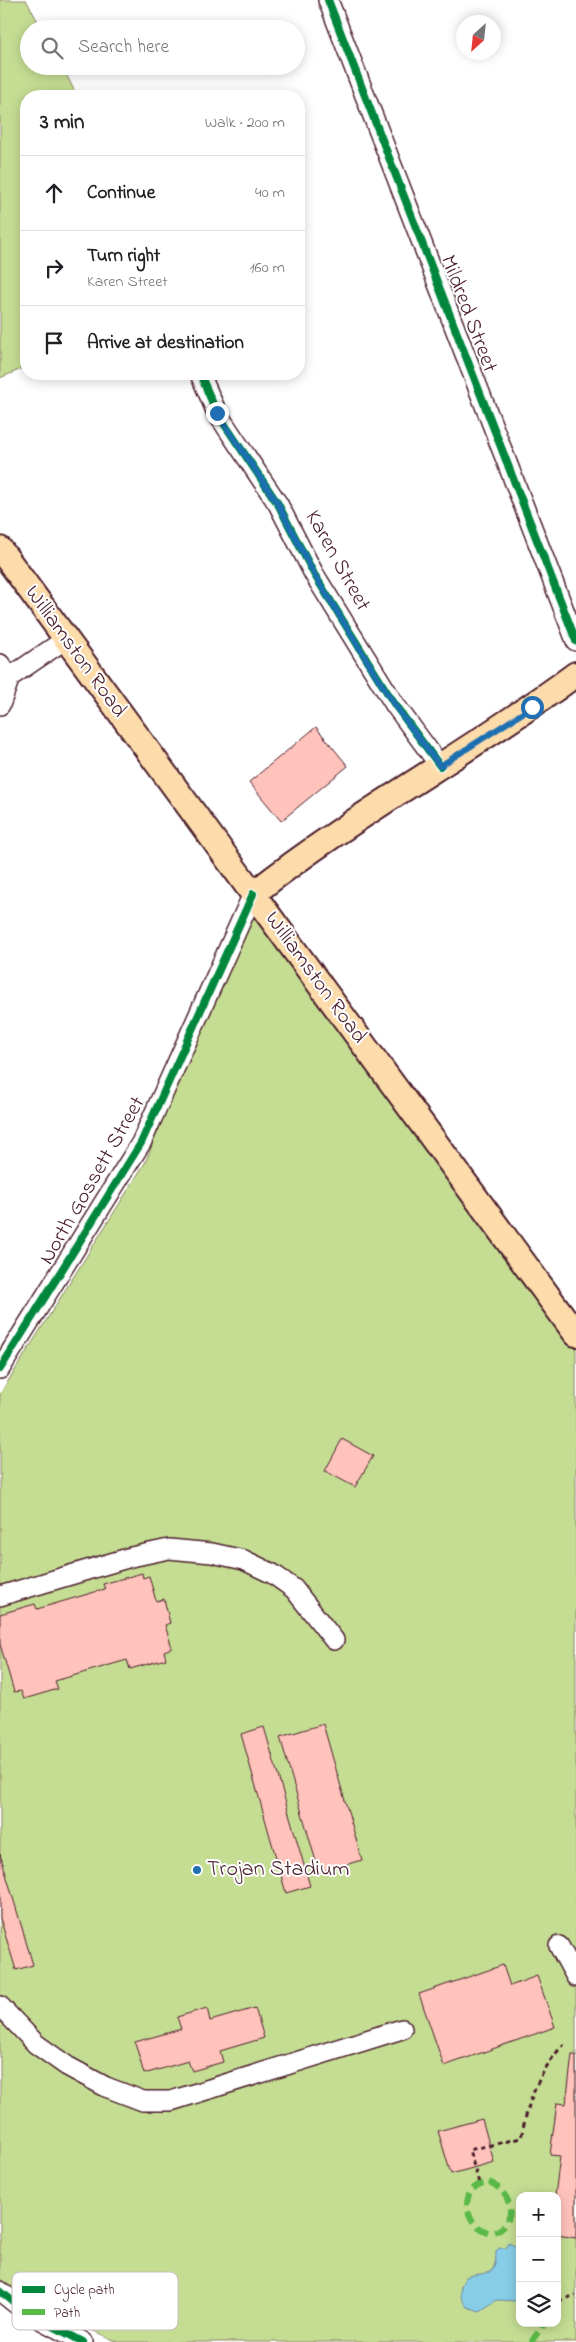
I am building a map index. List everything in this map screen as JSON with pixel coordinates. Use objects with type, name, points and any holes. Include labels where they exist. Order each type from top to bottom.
[{"type":"main road","name":"Williamston Road","points":[[0,549],[576,1334]]},
{"type":"main road","name":"North Gossett Street","points":[[253,894],[298,859],[532,707],[576,674]]},
{"type":"street","name":"Mildred Street","points":[[328,0],[576,641]]},
{"type":"street","name":"Karen Street","points":[[203,380],[217,413],[278,504],[314,574],[395,706],[440,766]]},
{"type":"street","points":[[0,705],[5,670],[66,639]]},
{"type":"street","name":"North Gossett Street","points":[[0,1369],[141,1143],[253,894]]},
{"type":"street","points":[[0,1596],[132,1557],[169,1549],[212,1553],[244,1560],[273,1574],[294,1589],[334,1640]]},
{"type":"street","points":[[559,1946],[576,1976]]},
{"type":"street","points":[[0,2006],[36,2044],[67,2066],[106,2087],[142,2101],[171,2101],[402,2029]]},
{"type":"street","points":[[0,2292],[12,2301]]},
{"type":"street","points":[[61,2330],[83,2342]]},
{"type":"path","points":[[479,2183],[469,2150],[521,2138],[527,2108],[539,2078],[550,2060],[564,2044]]},
{"type":"path","points":[[561,2299],[576,2295]]},
{"type":"green space","points":[[0,0],[26,0],[37,20],[20,20],[20,75],[66,75],[74,90],[20,90],[20,370],[0,378]]},
{"type":"green space","points":[[253,894],[576,1334],[576,2342],[118,2342],[91,2330],[178,2330],[178,2272],[12,2272],[12,2292],[0,2277],[0,1394],[145,1163]]},
{"type":"water","points":[[509,2243],[516,2247],[516,2301],[497,2300],[480,2311],[467,2307],[462,2300],[460,2292],[466,2277],[491,2271],[494,2267],[496,2251],[499,2248],[506,2248]]},
{"type":"building","points":[[316,727],[348,766],[281,821],[249,782]]},
{"type":"building","points":[[342,1439],[373,1456],[355,1487],[325,1471]]},
{"type":"building","points":[[142,1573],[143,1578],[149,1576],[156,1601],[164,1599],[170,1623],[165,1625],[172,1648],[164,1651],[166,1659],[130,1669],[127,1660],[55,1681],[58,1689],[24,1699],[21,1691],[14,1692],[0,1644],[0,1614],[35,1604],[37,1609],[105,1589],[103,1584]]},
{"type":"building","points":[[323,1724],[362,1860],[319,1872],[280,1737]]},
{"type":"building","points":[[264,1727],[310,1886],[286,1893],[241,1734]]},
{"type":"building","points":[[0,1854],[33,1965],[16,1970],[0,1918]]},
{"type":"building","points":[[503,1965],[510,1986],[537,1976],[555,2027],[444,2066],[419,1994]]},
{"type":"building","points":[[207,2008],[210,2021],[255,2008],[264,2038],[220,2051],[223,2062],[192,2071],[188,2061],[144,2074],[135,2042],[181,2029],[177,2017]]},
{"type":"building","points":[[572,2055],[576,2055],[576,2238],[561,2236],[561,2192],[556,2192],[560,2156],[550,2155],[557,2103],[566,2104]]},
{"type":"building","points":[[482,2119],[494,2162],[451,2174],[438,2131]]},
{"type":"marked path","points":[[489,2182],[504,2193],[510,2208],[506,2223],[500,2229],[491,2233],[481,2229],[474,2222],[469,2215],[467,2206],[472,2190],[479,2185],[489,2182]]},
{"type":"marked path","points":[[531,2342],[542,2327]]},
{"type":"cycle path","points":[[328,0],[576,641]]},
{"type":"cycle path","points":[[203,380],[217,413],[278,504],[314,574],[395,705],[440,766]]},
{"type":"cycle path","points":[[0,1369],[141,1143],[253,894]]},
{"type":"cycle path","points":[[0,2291],[12,2301]]},
{"type":"cycle path","points":[[61,2330],[83,2342]]},
{"type":"place","name":"Trojan Stadium","points":[[197,1870]]},
{"type":"route","points":[[217,413],[278,504],[314,574],[395,706],[440,766],[532,707]]}]
